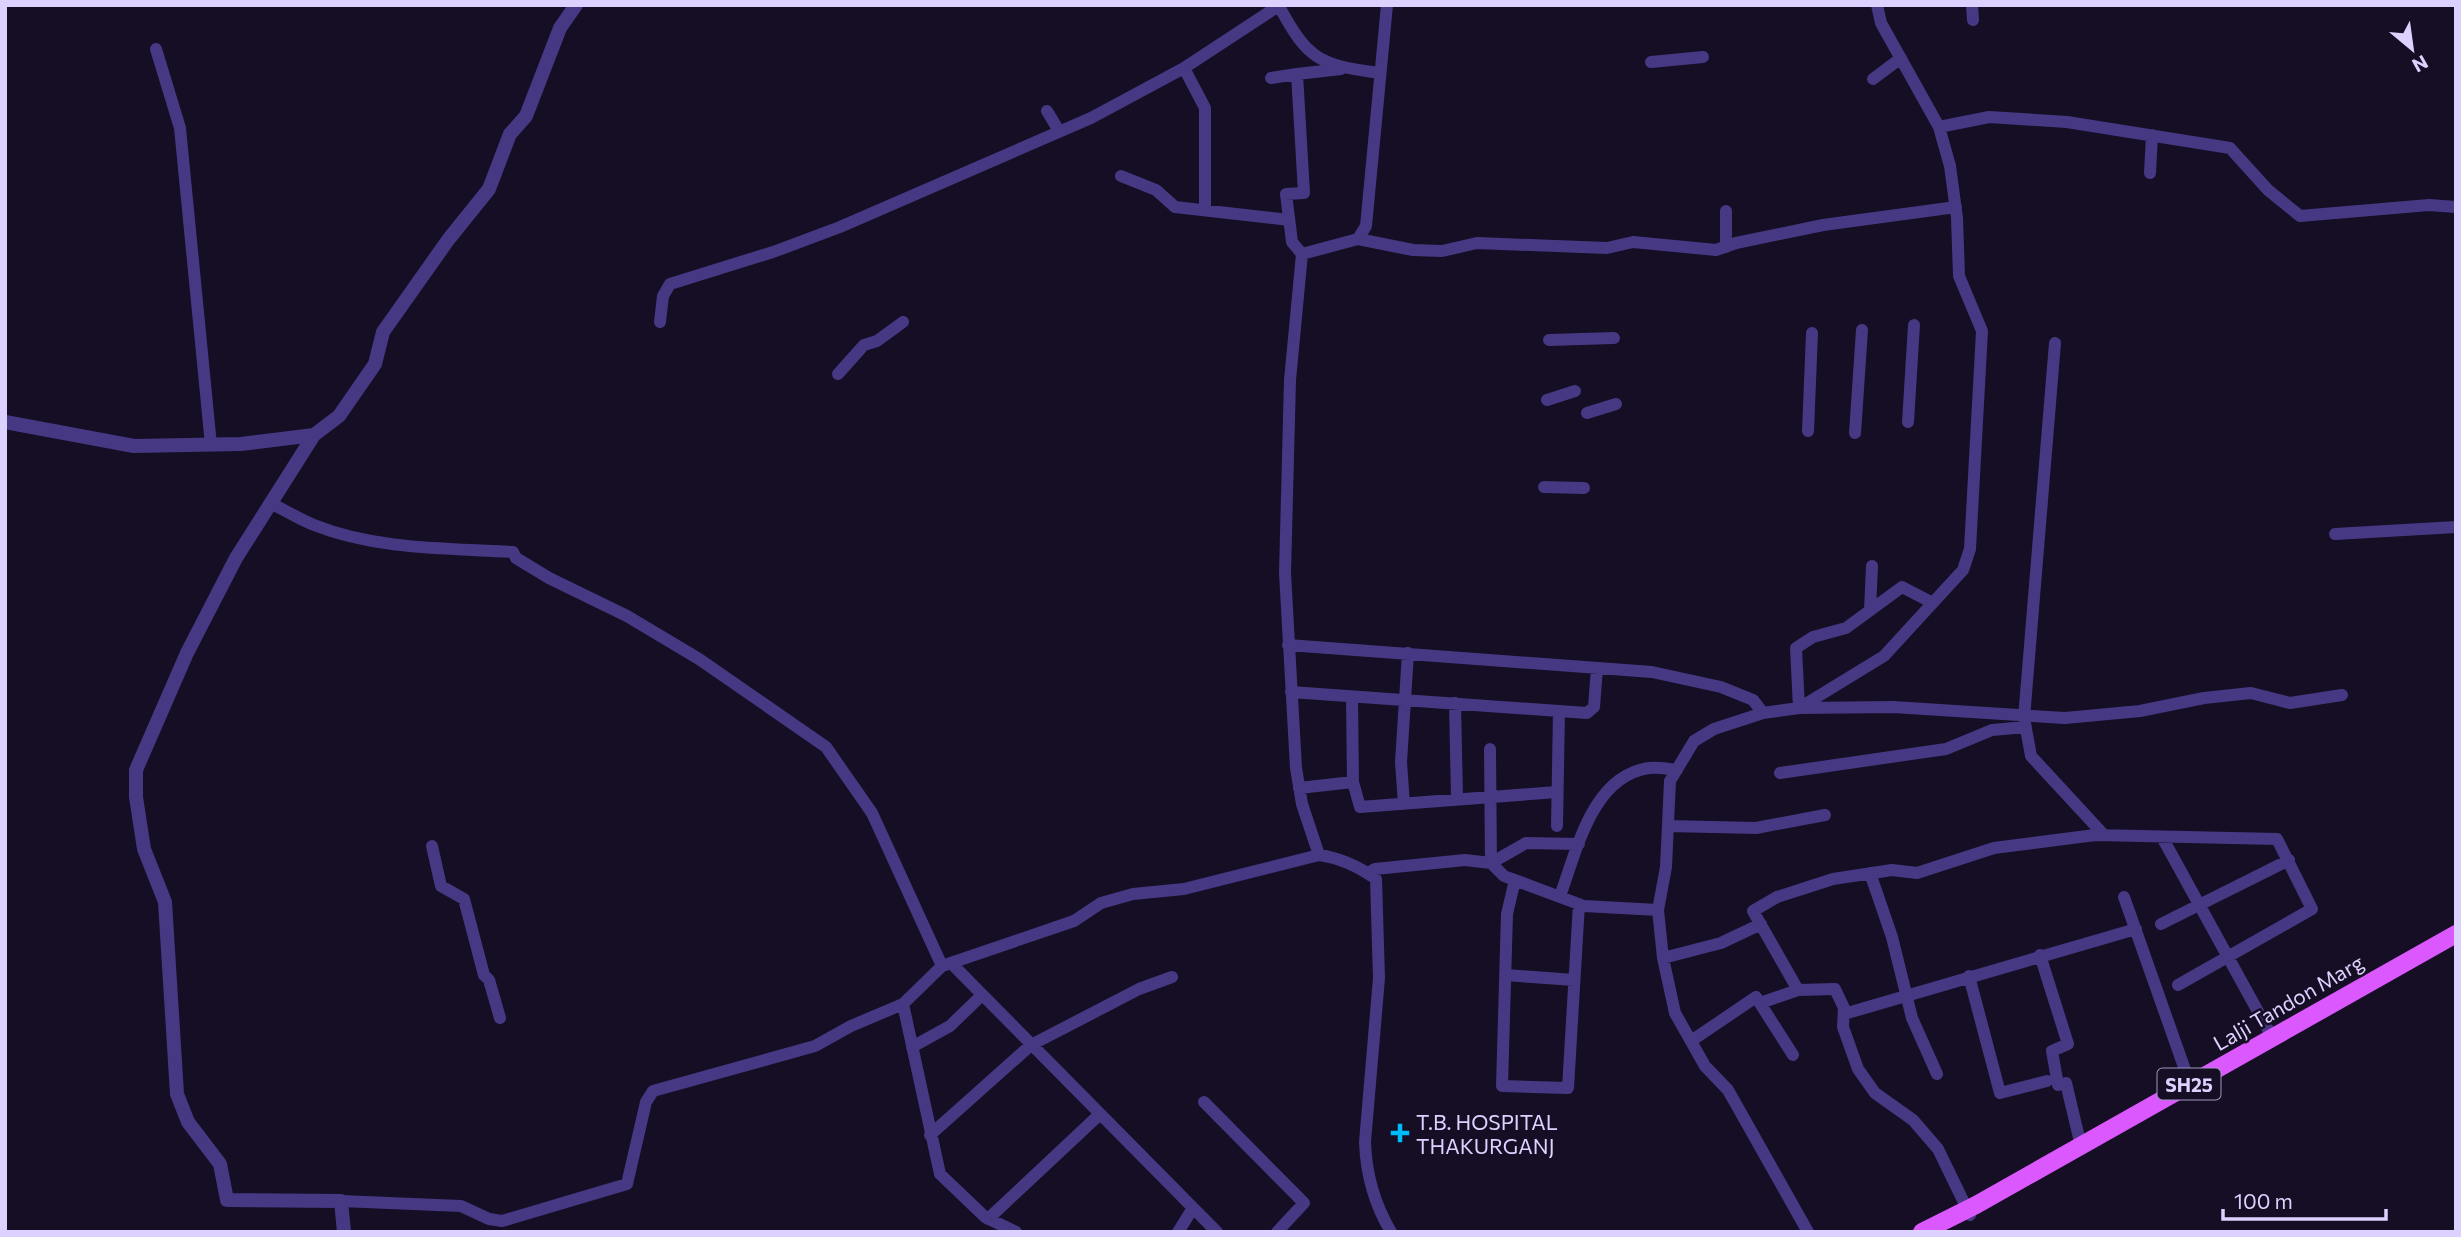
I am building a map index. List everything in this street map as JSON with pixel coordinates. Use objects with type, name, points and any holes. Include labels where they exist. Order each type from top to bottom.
[{"type":"main road","name":"Lalji Tandon Marg","points":[[1937,1232],[2081,1146],[2190,1084],[2210,1077],[2272,1037],[2456,934]]},
{"type":"main road","name":"Lalji Tandon Marg","points":[[1922,1232],[1968,1213],[2456,942]]},
{"type":"street","points":[[576,5],[560,28],[526,116],[510,134],[489,188],[447,240],[383,332],[375,365],[339,416],[314,435],[236,558],[187,653],[136,770],[136,797],[144,849],[165,902],[177,1094],[188,1122],[220,1164],[227,1200],[461,1206],[489,1219],[502,1221],[626,1184],[646,1102],[653,1091],[815,1046],[851,1026],[903,1004],[946,965],[1074,921],[1101,903],[1133,894],[1184,889],[1319,855],[1337,858],[1376,879],[1379,978],[1365,1142],[1366,1168],[1384,1220],[1391,1232]]},
{"type":"street","points":[[1358,239],[1366,226],[1387,5]]},
{"type":"street","points":[[1799,708],[1884,656],[1963,570],[1970,549],[1982,331],[1967,302],[1959,276],[1956,207],[1950,166],[1939,127],[1881,23],[1877,5]]},
{"type":"street","points":[[1972,5],[1973,20]]},
{"type":"street","points":[[660,321],[663,296],[670,284],[773,252],[840,227],[1059,131],[1184,68],[1280,6],[1300,44],[1320,58],[1345,68],[1380,73]]},
{"type":"street","points":[[156,49],[180,128],[211,445]]},
{"type":"street","points":[[1651,62],[1703,57]]},
{"type":"street","points":[[1873,79],[1901,58]]},
{"type":"street","points":[[1184,68],[1205,108],[1205,210]]},
{"type":"street","points":[[1271,78],[1345,68]]},
{"type":"street","points":[[1297,74],[1304,193],[1286,194],[1292,242],[1302,254],[1286,465],[1288,645],[1299,788],[1319,855]]},
{"type":"street","points":[[1047,111],[1059,131]]},
{"type":"street","points":[[1939,127],[1989,117],[2067,121],[2230,148],[2268,190],[2300,215],[2429,205],[2456,207]]},
{"type":"street","points":[[2150,173],[2152,135]]},
{"type":"street","points":[[1121,176],[1156,191],[1175,207],[1289,220]]},
{"type":"street","points":[[1302,254],[1358,239],[1413,250],[1442,251],[1477,243],[1607,248],[1633,242],[1716,250],[1823,225],[1956,207]]},
{"type":"street","points":[[1726,211],[1726,247]]},
{"type":"street","points":[[1366,226],[1374,242]]},
{"type":"street","points":[[838,373],[864,345],[877,341],[903,323]]},
{"type":"street","points":[[1908,422],[1913,325]]},
{"type":"street","points":[[1855,433],[1861,330]]},
{"type":"street","points":[[1808,431],[1812,333]]},
{"type":"street","points":[[1549,340],[1614,338]]},
{"type":"street","points":[[2054,343],[2025,722],[2031,756],[2104,835]]},
{"type":"street","points":[[1547,400],[1575,391]]},
{"type":"street","points":[[1587,413],[1616,404]]},
{"type":"street","points":[[5,422],[134,446],[211,445],[314,435]]},
{"type":"street","points":[[1544,487],[1584,488]]},
{"type":"street","points":[[270,503],[314,525],[354,537],[410,547],[513,552],[516,558],[549,578],[627,616],[699,659],[826,747],[872,813],[946,965],[982,995],[1217,1232]]},
{"type":"street","points":[[2335,534],[2456,527]]},
{"type":"street","points":[[1870,610],[1872,566]]},
{"type":"street","points":[[1799,708],[1796,648],[1812,637],[1846,628],[1902,587],[1931,602]]},
{"type":"street","points":[[1288,645],[1652,672],[1721,687],[1754,700],[1763,713]]},
{"type":"street","points":[[1404,804],[1404,700],[1408,653]]},
{"type":"street","points":[[1291,692],[1591,711],[1597,668]]},
{"type":"street","points":[[1780,773],[1946,749],[1992,730],[2025,722],[2140,711],[2204,698],[2251,694],[2290,703],[2342,695]]},
{"type":"street","points":[[1352,696],[1353,782],[1360,807],[1557,792]]},
{"type":"street","points":[[1455,703],[1457,799]]},
{"type":"street","points":[[1808,1232],[1728,1090],[1705,1066],[1675,1013],[1663,958],[1658,910],[1666,867],[1670,781],[1693,741],[1714,729],[1763,713],[1799,708],[1893,708],[2025,722]]},
{"type":"street","points":[[1557,826],[1559,711]]},
{"type":"street","points":[[1490,749],[1491,863],[1504,876],[1578,904],[1658,910]]},
{"type":"street","points":[[1560,895],[1602,794],[1623,778],[1649,768],[1677,770]]},
{"type":"street","points":[[1299,788],[1353,782]]},
{"type":"street","points":[[1668,826],[1756,828],[1825,815]]},
{"type":"street","points":[[1798,990],[1753,911],[1777,897],[1833,879],[1870,873],[1917,873],[1994,848],[2104,835],[2277,839],[2312,909],[2178,985]]},
{"type":"street","points":[[2162,837],[2272,1037]]},
{"type":"street","points":[[1368,873],[1375,869],[1465,860],[1491,863],[1527,843],[1579,844]]},
{"type":"street","points":[[432,846],[441,886],[464,899],[484,975],[489,980],[500,1018]]},
{"type":"street","points":[[2161,924],[2289,860]]},
{"type":"street","points":[[1870,873],[1912,1018],[1937,1074]]},
{"type":"street","points":[[1515,880],[1507,914],[1502,1086],[1568,1088],[1578,904]]},
{"type":"street","points":[[2124,897],[2190,1084]]},
{"type":"street","points":[[1663,958],[1721,943],[1761,925]]},
{"type":"street","points":[[1844,1014],[2136,929]]},
{"type":"street","points":[[2040,956],[2068,1044],[2053,1051],[2058,1085],[2066,1083],[2081,1146]]},
{"type":"street","points":[[1505,975],[1574,980]]},
{"type":"street","points":[[1969,976],[2000,1093],[2047,1082]]},
{"type":"street","points":[[930,1135],[1031,1045],[1139,989],[1172,977]]},
{"type":"street","points":[[1760,1003],[1798,990],[1835,989],[1844,1014],[1843,1027],[1858,1069],[1875,1093],[1913,1120],[1938,1149],[1968,1213]]},
{"type":"street","points":[[912,1047],[950,1026],[982,995]]},
{"type":"street","points":[[1691,1041],[1756,997],[1793,1055]]},
{"type":"street","points":[[903,1004],[940,1174],[988,1219],[1016,1232]]},
{"type":"street","points":[[1203,1102],[1304,1203],[1277,1232]]},
{"type":"street","points":[[988,1219],[1100,1114]]},
{"type":"street","points":[[341,1201],[344,1232]]},
{"type":"street","points":[[1178,1232],[1193,1208]]},
{"type":"place","name":"T.B. HOSPITAL THAKURGANJ","points":[[1400,1133]]}]
